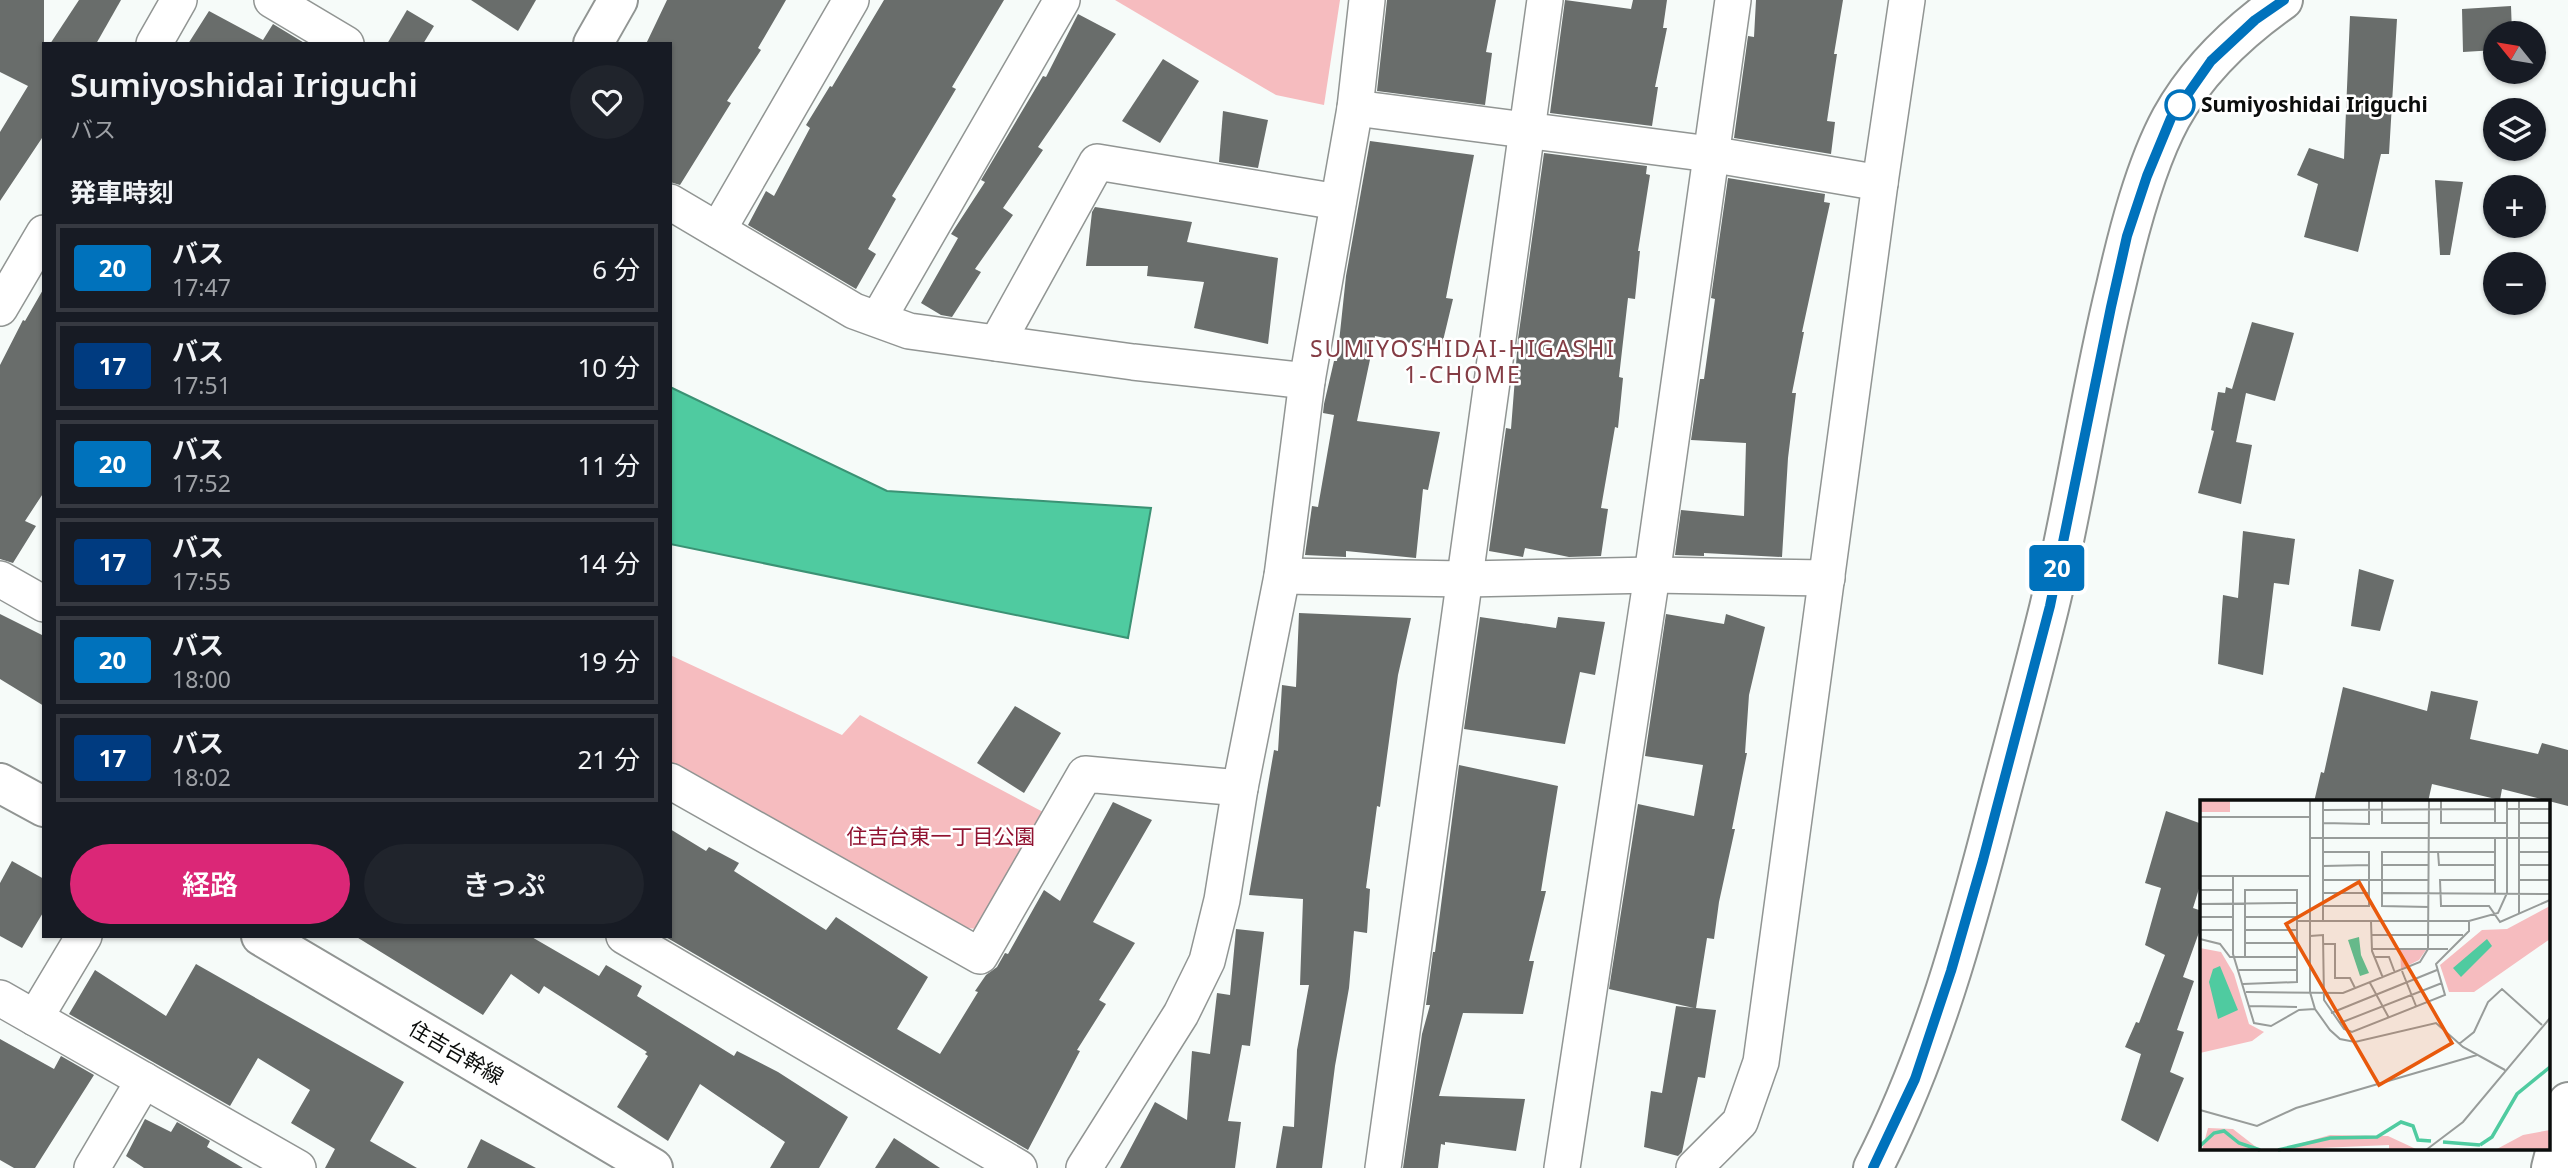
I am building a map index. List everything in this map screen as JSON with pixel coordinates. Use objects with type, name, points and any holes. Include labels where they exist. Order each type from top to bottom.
[{"type":"street","points":[[155,42],[179,0]]},
{"type":"street","points":[[272,0],[343,42]]},
{"type":"street","points":[[594,42],[618,0]]},
{"type":"street","points":[[718,230],[851,0]]},
{"type":"street","points":[[878,319],[1062,0]]},
{"type":"street","points":[[1084,1168],[1181,1014],[1207,961],[1222,900],[1240,789],[1282,576],[1307,381],[1355,108],[1367,0]]},
{"type":"street","points":[[1383,1168],[1545,0]]},
{"type":"street","points":[[1562,1168],[1651,575],[1733,0]]},
{"type":"street","points":[[1694,1168],[1740,1122],[1760,1062],[1907,0]]},
{"type":"street","points":[[1873,1168],[1915,1079],[1951,971],[1983,860],[2050,606],[2127,236],[2147,176],[2171,118],[2211,61],[2255,20],[2283,0]]},
{"type":"street","points":[[1355,108],[1710,154],[1880,183]]},
{"type":"street","points":[[997,343],[1097,162],[1338,202]]},
{"type":"street","points":[[672,203],[854,311],[909,331],[1132,362],[1307,381]]},
{"type":"street","points":[[0,308],[42,236]]},
{"type":"street","points":[[1282,576],[1466,579],[1651,575],[1827,578]]},
{"type":"street","points":[[0,579],[41,596]]},
{"type":"street","points":[[672,782],[981,956],[1085,774],[1240,789]]},
{"type":"street","points":[[0,782],[42,806]]},
{"type":"street","points":[[35,1018],[83,938]]},
{"type":"street","name":"住吉台幹線","points":[[268,938],[305,948],[653,1168]]},
{"type":"street","points":[[627,938],[1019,1168]]},
{"type":"street","points":[[0,998],[298,1168]]},
{"type":"street","points":[[92,1168],[144,1080]]},
{"type":"street","points":[[2551,1168],[2568,1102]]},
{"type":"green space","points":[[1115,0],[1340,0],[1324,105],[1276,95]]},
{"type":"green space","name":"住吉台東一丁目公園","points":[[672,656],[842,735],[860,715],[1045,813],[976,929],[954,926],[672,765]]},
{"type":"shaded area","points":[[672,388],[887,491],[1151,508],[1128,638],[672,544]]},
{"type":"building","points":[[0,0],[44,0],[42,138],[0,201],[0,132],[28,86],[0,72]]},
{"type":"building","points":[[79,0],[121,0],[97,42],[51,42]]},
{"type":"building","points":[[471,0],[536,0],[518,31]]},
{"type":"building","points":[[667,0],[786,0],[758,48],[761,50],[727,101],[731,103],[680,185],[672,183],[672,42],[647,42]]},
{"type":"building","points":[[884,0],[1004,0],[952,87],[956,89],[892,196],[896,199],[868,249],[876,254],[856,289],[748,225],[766,191],[774,196],[810,128],[806,125]]},
{"type":"building","points":[[1387,0],[1496,0],[1486,52],[1492,53],[1485,105],[1377,91]]},
{"type":"building","points":[[1565,0],[1631,9],[1633,0],[1667,0],[1663,28],[1667,28],[1655,87],[1658,87],[1652,126],[1550,113]]},
{"type":"building","points":[[1756,0],[1843,0],[1827,121],[1835,122],[1831,154],[1734,138],[1748,36],[1754,37]]},
{"type":"building","points":[[2511,6],[2512,21],[2483,21],[2483,51],[2463,52],[2462,9]]},
{"type":"building","points":[[407,10],[434,26],[424,42],[388,42]]},
{"type":"building","points":[[209,11],[263,40],[273,24],[303,42],[189,42]]},
{"type":"building","points":[[1078,14],[1116,34],[1038,147],[1043,150],[1003,208],[1013,215],[975,269],[981,272],[952,317],[941,315],[921,303],[958,238],[951,234],[985,182],[981,180],[1043,76],[1046,77]]},
{"type":"building","points":[[2350,16],[2397,19],[2389,154],[2381,154],[2358,252],[2304,237],[2318,184],[2297,175],[2309,148],[2344,159]]},
{"type":"building","points":[[1163,59],[1199,81],[1160,143],[1122,121]]},
{"type":"building","points":[[1223,111],[1268,120],[1258,168],[1219,162]]},
{"type":"building","points":[[1370,141],[1474,155],[1446,298],[1453,299],[1441,349],[1375,336],[1357,421],[1440,432],[1428,490],[1423,489],[1416,558],[1346,551],[1346,557],[1305,555],[1312,506],[1318,507],[1334,415],[1323,413],[1324,404],[1334,361],[1337,361],[1346,276]]},
{"type":"building","points":[[1544,153],[1647,166],[1646,174],[1650,175],[1638,251],[1635,299],[1628,298],[1619,377],[1623,378],[1618,428],[1615,427],[1601,508],[1608,509],[1601,556],[1569,557],[1525,548],[1523,557],[1489,551],[1506,428],[1511,429],[1518,339]]},
{"type":"building","points":[[1728,178],[1825,194],[1824,202],[1830,203],[1802,332],[1792,393],[1796,393],[1788,458],[1782,557],[1704,553],[1704,556],[1675,555],[1681,510],[1744,516],[1746,443],[1691,440],[1700,379],[1704,379],[1715,299],[1711,298]]},
{"type":"building","points":[[2435,180],[2463,182],[2450,255],[2440,255]]},
{"type":"building","points":[[1095,207],[1192,222],[1187,242],[1278,258],[1268,344],[1194,328],[1204,282],[1147,276],[1148,266],[1086,266],[1092,212]]},
{"type":"building","points":[[42,291],[42,495],[25,521],[36,526],[13,563],[0,559],[0,365],[23,320],[25,321]]},
{"type":"building","points":[[2252,322],[2294,333],[2275,401],[2246,393],[2236,442],[2252,445],[2241,504],[2198,493],[2214,431],[2211,430],[2218,392],[2225,393],[2226,387],[2232,389]]},
{"type":"building","points":[[2243,531],[2295,539],[2289,585],[2274,583],[2263,675],[2218,664],[2223,595],[2238,598]]},
{"type":"building","points":[[2359,569],[2394,580],[2380,631],[2351,626]]},
{"type":"building","points":[[1299,613],[1411,618],[1398,675],[1380,807],[1377,806],[1366,888],[1370,889],[1367,933],[1354,931],[1349,988],[1335,1066],[1322,1168],[1276,1168],[1283,1126],[1294,1127],[1297,1050],[1309,985],[1300,985],[1303,899],[1249,895],[1274,750],[1278,751],[1282,685],[1296,687]]},
{"type":"building","points":[[0,614],[42,635],[42,705],[0,679]]},
{"type":"building","points":[[1666,614],[1724,624],[1726,614],[1765,627],[1749,695],[1747,753],[1732,829],[1735,829],[1714,939],[1707,938],[1696,1008],[1716,1010],[1705,1078],[1698,1077],[1682,1152],[1678,1156],[1644,1147],[1651,1091],[1662,1093],[1676,1006],[1694,1008],[1609,989],[1638,804],[1694,816],[1703,765],[1645,756]]},
{"type":"building","points":[[1480,617],[1556,628],[1558,617],[1605,622],[1595,675],[1580,672],[1565,744],[1464,729]]},
{"type":"building","points":[[2343,687],[2427,711],[2431,691],[2478,701],[2470,739],[2538,754],[2542,743],[2568,750],[2568,806],[2502,789],[2500,800],[2432,784],[2428,800],[2314,800],[2321,772],[2324,773]]},
{"type":"building","points":[[1015,706],[1061,733],[1024,793],[977,763]]},
{"type":"building","points":[[1459,765],[1558,786],[1541,891],[1546,891],[1529,961],[1534,961],[1523,1014],[1463,1013],[1439,1096],[1525,1099],[1516,1151],[1445,1142],[1445,1145],[1441,1144],[1438,1168],[1403,1168],[1422,1034],[1430,1005],[1426,1005]]},
{"type":"building","points":[[1113,802],[1152,820],[1093,922],[1135,943],[1099,1000],[1106,1004],[1077,1050],[1080,1051],[1028,1150],[667,938],[672,938],[672,830],[706,851],[709,847],[739,863],[734,871],[826,930],[836,917],[928,977],[897,1029],[940,1054],[978,992],[975,991],[986,975],[997,967],[1005,953],[1008,954],[1044,890],[1060,901]]},
{"type":"building","points":[[2166,811],[2200,823],[2200,885],[2193,908],[2200,910],[2200,930],[2183,977],[2194,981],[2177,1030],[2184,1032],[2170,1072],[2184,1078],[2158,1142],[2121,1120],[2141,1054],[2125,1047],[2136,1022],[2139,1023],[2165,955],[2145,945],[2161,888],[2145,883]]},
{"type":"building","points":[[12,861],[42,878],[42,914],[22,948],[0,936],[0,883]]},
{"type":"building","points":[[1236,929],[1264,932],[1250,1046],[1242,1045],[1228,1121],[1241,1122],[1235,1168],[1120,1168],[1155,1102],[1187,1120],[1192,1051],[1210,1054],[1217,993],[1230,995]]},
{"type":"building","points":[[358,938],[533,938],[599,976],[606,965],[642,986],[637,996],[734,1056],[737,1051],[778,1072],[848,1117],[819,1168],[770,1168],[785,1142],[700,1084],[668,1141],[617,1107],[648,1056],[645,1054],[647,1052],[544,986],[539,994],[511,974],[483,1015]]},
{"type":"building","points":[[196,964],[404,1082],[370,1141],[417,1168],[325,1168],[335,1149],[291,1123],[310,1090],[258,1058],[230,1106],[69,1014],[95,970],[166,1016]]},
{"type":"building","points":[[0,1039],[54,1069],[61,1056],[94,1075],[35,1168],[14,1168],[0,1160]]},
{"type":"building","points":[[145,1119],[171,1132],[177,1122],[210,1141],[207,1147],[243,1168],[144,1168],[126,1156]]},
{"type":"building","points":[[894,1138],[940,1168],[875,1168]]},
{"type":"building","points":[[481,1139],[536,1168],[467,1168]]},
{"type":"bus line","name":"20","points":[[1873,1168],[1915,1079],[1951,971],[1983,860],[2050,606],[2127,236],[2147,176],[2171,118],[2211,61],[2255,20],[2284,0]]},
{"type":"place","name":"Sumiyoshidai Iriguchi","points":[[2180,105]]},
{"type":"district","name":"SUMIYOSHIDAI-HIGASHI 1-CHOME","points":[[1463,362]]}]
